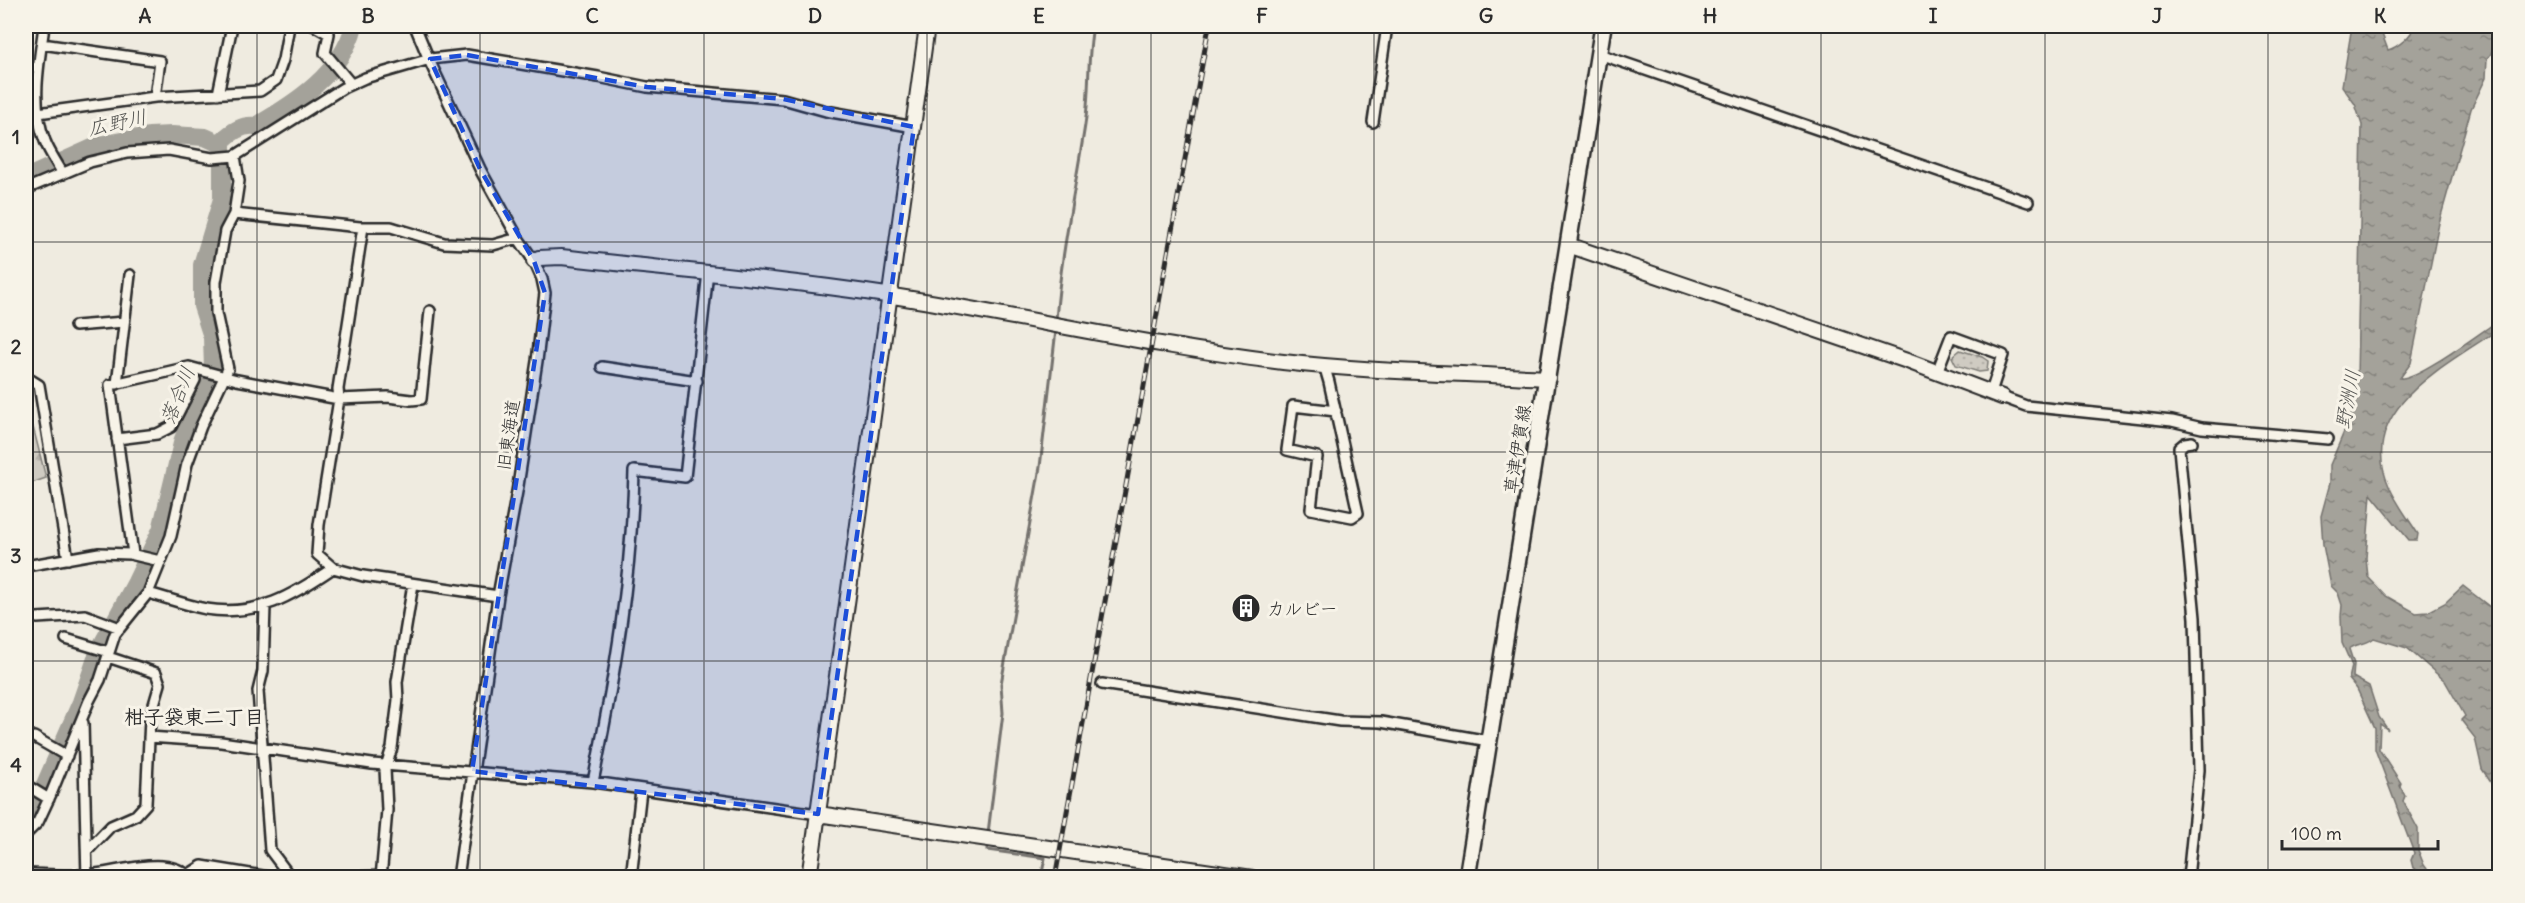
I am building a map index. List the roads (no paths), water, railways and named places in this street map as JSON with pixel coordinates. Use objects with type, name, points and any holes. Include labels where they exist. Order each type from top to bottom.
[{"type":"main road","name":"草津伊賀線","points":[[1467,878],[1603,26]]},
{"type":"street","points":[[44,26],[35,92],[45,141],[63,174]]},
{"type":"street","points":[[218,94],[232,26]]},
{"type":"street","points":[[38,113],[155,97],[260,90],[276,80],[283,60],[289,26]]},
{"type":"street","points":[[315,26],[331,30],[325,53],[351,84]]},
{"type":"street","name":"旧東海道","points":[[415,26],[481,171],[518,238],[534,261],[545,293],[518,486],[498,596],[458,878]]},
{"type":"street","points":[[809,878],[927,26]]},
{"type":"street","points":[[1373,122],[1387,26]]},
{"type":"street","points":[[42,44],[160,61],[155,97]]},
{"type":"street","points":[[1599,54],[2028,202]]},
{"type":"street","points":[[26,189],[90,162],[127,153],[170,150],[212,158],[235,156],[351,84],[430,60],[467,55],[598,76],[647,87],[783,99],[826,111],[914,128]]},
{"type":"street","points":[[26,66],[38,69]]},
{"type":"street","points":[[26,834],[38,822],[44,796],[62,753],[100,680],[104,651],[114,626],[148,593],[171,536],[187,464],[201,426],[228,369],[216,312],[216,282],[225,231],[234,214],[239,181],[235,156]]},
{"type":"street","points":[[234,214],[363,227],[391,227],[444,243],[493,245],[518,238]]},
{"type":"street","points":[[363,227],[338,389],[339,399],[319,525],[317,554],[333,568],[363,576],[498,596]]},
{"type":"street","points":[[1569,245],[1937,372],[2026,406],[2172,421],[2202,428],[2328,439]]},
{"type":"street","points":[[534,261],[539,258],[561,257],[708,272],[889,295],[1283,362],[1548,378]]},
{"type":"street","points":[[593,782],[608,709],[629,569],[634,471],[685,477],[708,272]]},
{"type":"street","points":[[117,384],[130,275]]},
{"type":"street","points":[[133,554],[110,386],[189,367],[237,380],[339,399],[388,397],[421,399],[430,311]]},
{"type":"street","points":[[75,326],[124,322]]},
{"type":"street","points":[[1937,372],[1951,336],[2003,355],[1997,394]]},
{"type":"street","points":[[1324,365],[1335,411],[1358,513],[1352,517],[1311,509],[1317,457],[1287,450],[1293,406],[1335,411]]},
{"type":"street","points":[[117,439],[156,434],[171,428],[195,380],[189,367]]},
{"type":"street","points":[[602,368],[697,381]]},
{"type":"street","points":[[26,377],[39,386],[68,559]]},
{"type":"street","points":[[2188,878],[2199,770],[2195,618],[2179,448],[2185,443],[2192,442]]},
{"type":"street","points":[[26,566],[99,553],[133,554],[160,561]]},
{"type":"street","points":[[148,593],[205,609],[233,611],[265,606],[295,594],[333,568]]},
{"type":"street","points":[[332,878],[381,877],[387,810],[386,765],[392,748],[398,700],[396,682],[413,584]]},
{"type":"street","points":[[265,606],[263,671],[258,692],[270,850],[291,878]]},
{"type":"street","points":[[37,618],[85,615],[114,626]]},
{"type":"street","points":[[66,639],[104,651],[156,673],[160,684],[150,718],[146,804],[136,815],[111,826],[87,851]]},
{"type":"street","points":[[1102,684],[1340,721],[1381,722],[1489,741]]},
{"type":"street","points":[[82,718],[87,876]]},
{"type":"street","points":[[34,737],[62,753]]},
{"type":"street","points":[[149,737],[221,742],[386,765],[593,782],[1252,878]]},
{"type":"street","points":[[26,785],[44,796]]},
{"type":"street","points":[[631,878],[641,790]]},
{"type":"street","points":[[26,874],[87,876],[158,866],[177,868],[189,876],[202,866],[275,878]]},
{"type":"street","points":[[138,867],[138,878]]},
{"type":"water","points":[[2352,26],[2379,26],[2388,50],[2404,41],[2414,26],[2498,26],[2491,54],[2487,58],[2486,78],[2471,109],[2439,223],[2411,363],[2400,378],[2408,377],[2432,365],[2492,325],[2499,317],[2499,329],[2433,374],[2412,392],[2395,412],[2384,434],[2382,459],[2389,486],[2418,534],[2417,540],[2409,540],[2371,494],[2366,558],[2368,577],[2386,596],[2416,613],[2428,612],[2445,603],[2463,586],[2499,614],[2499,795],[2482,769],[2475,738],[2461,720],[2465,716],[2445,681],[2407,648],[2374,638],[2349,649],[2354,664],[2353,677],[2369,686],[2379,717],[2388,730],[2380,724],[2379,749],[2401,783],[2400,786],[2405,796],[2403,801],[2418,829],[2418,850],[2424,865],[2433,877],[2428,874],[2415,877],[2419,871],[2413,868],[2411,860],[2414,853],[2375,749],[2375,728],[2357,689],[2349,679],[2352,666],[2342,643],[2342,605],[2338,593],[2331,586],[2323,545],[2321,516],[2330,483],[2330,465],[2352,413],[2357,377],[2362,125],[2355,104],[2342,86]]},
{"type":"waterway","name":"落合川","points":[[26,822],[39,798],[81,702],[99,650],[161,530],[183,439],[213,370],[212,337],[202,306],[202,265],[222,199],[222,141],[238,129],[256,126],[316,85],[339,58],[354,26]]},
{"type":"waterway","points":[[1056,320],[1065,247],[1085,125],[1093,26]]},
{"type":"waterway","name":"広野川","points":[[26,178],[99,145],[149,136],[172,135],[205,137],[216,142],[222,141]]},
{"type":"waterway","points":[[988,833],[1003,713],[1001,684],[1040,467],[1056,330]]},
{"type":"waterway","points":[[987,843],[987,850],[1045,858],[1041,878]]},
{"type":"railway","points":[[1055,878],[1209,26]]},
{"type":"place","name":"カルビー","points":[[1246,608]]},
{"type":"district","name":"柑子袋東二丁目","points":[[194,716]]},
{"type":"water label","name":"野洲川","points":[[2347,399]]}]
